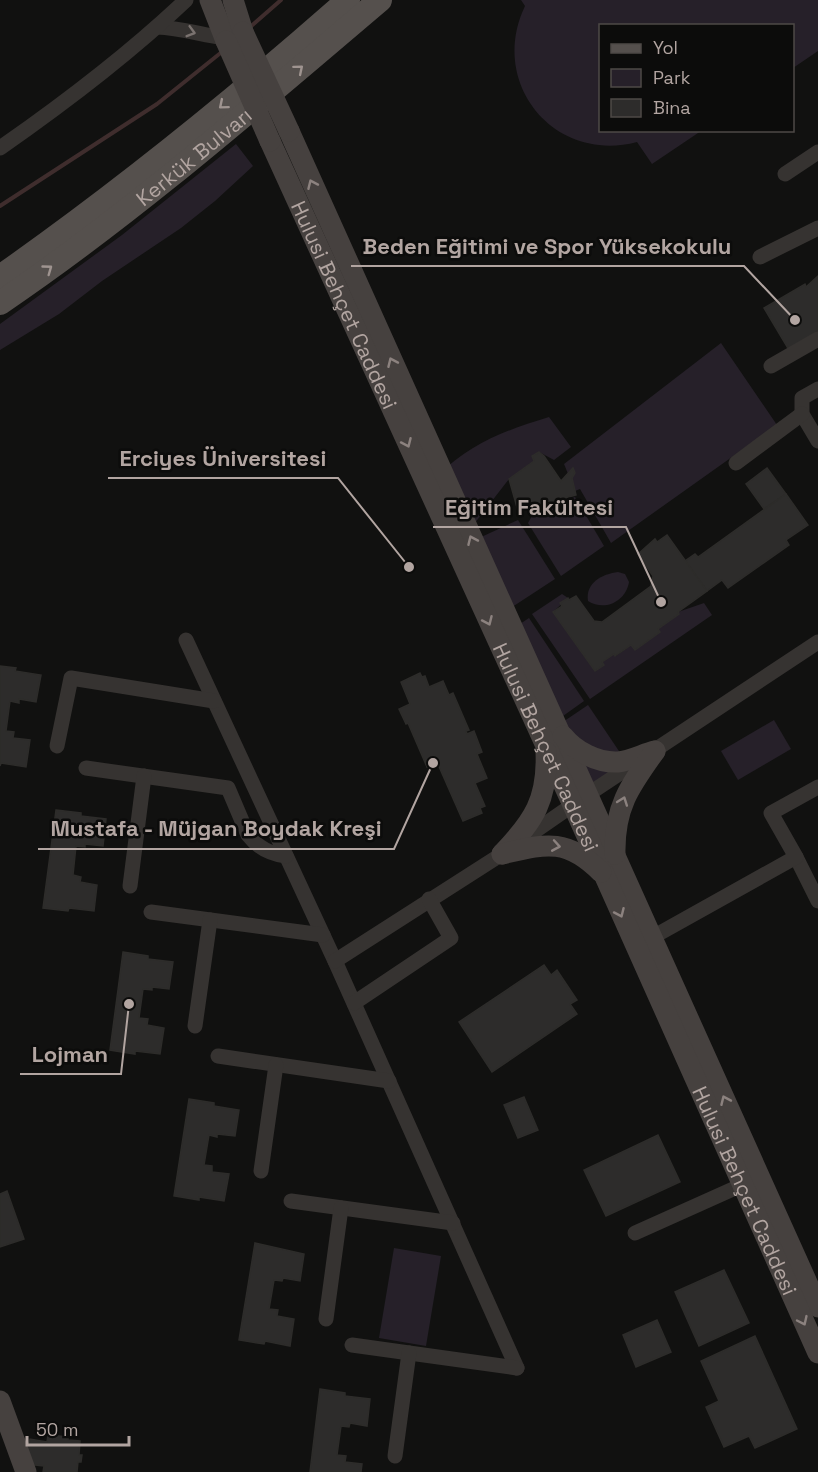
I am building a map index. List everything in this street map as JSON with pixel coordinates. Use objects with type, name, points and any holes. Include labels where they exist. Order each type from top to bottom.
[{"type":"main road","name":"Kerkük Bulvarı","points":[[0,277],[126,184],[348,0]]},
{"type":"main road","name":"Kerkük Bulvarı","points":[[0,303],[150,193],[380,0]]},
{"type":"street","points":[[0,148],[92,82],[158,27],[186,0]]},
{"type":"street","points":[[210,0],[232,37]]},
{"type":"street","points":[[232,37],[233,0]]},
{"type":"street","points":[[158,27],[180,29],[200,35],[232,37]]},
{"type":"street","name":"Hulusi Behçet Caddesi","points":[[232,37],[289,131],[557,730],[580,800],[742,1185],[818,1353]]},
{"type":"street","name":"Hulusi Behçet Caddesi","points":[[232,37],[270,141],[546,748],[580,800]]},
{"type":"street","points":[[785,174],[818,152]]},
{"type":"street","points":[[760,257],[818,228]]},
{"type":"street","points":[[771,366],[818,339]]},
{"type":"street","points":[[816,434],[802,414],[802,398],[818,389]]},
{"type":"street","points":[[736,463],[802,414]]},
{"type":"street","points":[[186,640],[335,961],[518,1368],[352,1345]]},
{"type":"street","points":[[335,961],[502,854],[818,642]]},
{"type":"street","points":[[57,746],[71,678],[214,701]]},
{"type":"street","points":[[557,730],[574,747],[602,760],[620,762],[655,751]]},
{"type":"street","points":[[502,854],[529,824],[537,809],[544,784],[546,748]]},
{"type":"street","points":[[502,854],[542,845],[560,846],[609,866],[624,798],[655,751]]},
{"type":"street","points":[[86,768],[228,788],[252,840],[270,853],[286,856]]},
{"type":"street","points":[[130,886],[144,776]]},
{"type":"street","points":[[818,787],[771,813],[818,901]]},
{"type":"street","points":[[651,938],[796,857]]},
{"type":"street","name":"Hulusi Behçet Caddesi","points":[[609,866],[651,938],[818,1307]]},
{"type":"street","points":[[354,1003],[451,938],[429,899]]},
{"type":"street","points":[[151,912],[323,935]]},
{"type":"street","points":[[195,1026],[210,920]]},
{"type":"street","points":[[218,1056],[389,1081]]},
{"type":"street","points":[[261,1171],[276,1065]]},
{"type":"street","points":[[635,1233],[742,1185]]},
{"type":"street","points":[[291,1201],[453,1223]]},
{"type":"street","points":[[326,1319],[341,1208]]},
{"type":"street","points":[[394,1456],[409,1353]]},
{"type":"street","points":[[0,1401],[26,1472]]},
{"type":"green space","points":[[521,0],[818,0],[818,51],[794,67],[794,24],[599,24],[599,132],[700,132],[652,164],[637,142],[607,146],[579,141],[555,129],[536,111],[522,89],[515,63],[516,35],[525,6]]},
{"type":"green space","points":[[236,144],[253,166],[215,201],[181,228],[102,281],[59,314],[0,350],[0,324],[122,235]]},
{"type":"green space","points":[[721,343],[777,425],[611,543],[580,489],[575,491],[564,464]]},
{"type":"green space","points":[[549,417],[571,447],[554,460],[539,452],[532,456],[534,461],[509,479],[464,537],[437,476],[463,455],[489,439]]},
{"type":"green space","points":[[575,497],[604,546],[561,576],[528,523],[533,514]]},
{"type":"green space","points":[[518,520],[555,579],[500,615],[466,544]]},
{"type":"green space","points":[[618,572],[625,574],[629,582],[624,595],[608,605],[588,601],[592,584],[601,577]]},
{"type":"green space","points":[[562,594],[568,598],[553,612],[595,671],[604,665],[602,662],[614,654],[616,656],[631,645],[635,650],[660,632],[658,629],[678,612],[704,603],[712,615],[590,699],[532,614]]},
{"type":"green space","points":[[529,618],[584,701],[549,726],[508,632]]},
{"type":"green space","points":[[588,705],[627,763],[599,782],[586,784],[551,730]]},
{"type":"green space","points":[[774,720],[791,749],[738,780],[721,751]]},
{"type":"green space","points":[[394,1248],[441,1256],[426,1346],[379,1338]]},
{"type":"building","points":[[818,276],[818,332],[789,350],[764,308],[805,284],[806,287]]},
{"type":"building","points":[[539,452],[561,481],[573,468],[575,473],[572,478],[576,495],[518,511],[509,479],[534,461],[532,456]]},
{"type":"building","points":[[767,468],[786,494],[764,509],[746,484]]},
{"type":"building","points":[[786,494],[808,525],[786,540],[789,545],[728,588],[722,580],[707,591],[685,561],[695,554],[698,557]]},
{"type":"building","points":[[667,535],[707,591],[678,612],[679,614],[658,629],[660,632],[635,650],[631,645],[602,662],[604,665],[595,671],[553,612],[562,606],[560,603],[576,596],[594,621],[602,622],[651,586],[653,576],[638,554],[655,539],[657,542]]},
{"type":"building","points":[[0,666],[41,675],[36,702],[19,699],[19,703],[10,701],[6,731],[14,732],[13,738],[30,740],[26,767],[1,763],[0,766]]},
{"type":"building","points":[[420,673],[422,677],[425,676],[429,687],[443,681],[449,695],[453,693],[469,730],[466,731],[467,734],[474,731],[482,752],[477,754],[487,778],[475,783],[485,806],[480,808],[482,813],[463,821],[437,762],[427,767],[408,723],[406,724],[399,709],[410,704],[401,682]]},
{"type":"building","points":[[56,810],[106,819],[103,846],[85,844],[85,847],[76,846],[73,875],[81,877],[80,882],[97,885],[94,911],[43,908]]},
{"type":"building","points":[[123,952],[148,956],[148,959],[173,962],[169,989],[152,987],[152,990],[143,989],[139,1018],[148,1019],[147,1025],[164,1028],[160,1054],[135,1051],[135,1054],[110,1050]]},
{"type":"building","points":[[544,965],[551,975],[557,970],[577,1000],[570,1004],[577,1014],[492,1072],[459,1022]]},
{"type":"building","points":[[524,1097],[538,1130],[518,1138],[504,1105]]},
{"type":"building","points":[[189,1099],[239,1110],[235,1136],[209,1135],[204,1165],[212,1166],[212,1172],[229,1174],[224,1201],[174,1196]]},
{"type":"building","points":[[658,1135],[680,1182],[606,1216],[584,1170]]},
{"type":"building","points":[[7,1191],[24,1239],[0,1247],[0,1194]]},
{"type":"building","points":[[255,1243],[304,1254],[300,1281],[283,1278],[282,1281],[274,1280],[269,1309],[278,1310],[277,1316],[294,1319],[290,1346],[265,1341],[264,1344],[239,1340]]},
{"type":"building","points":[[724,1270],[749,1323],[699,1346],[675,1292]]},
{"type":"building","points":[[657,1320],[671,1352],[636,1367],[623,1335]]},
{"type":"building","points":[[755,1336],[797,1429],[755,1448],[749,1436],[724,1447],[706,1407],[719,1401],[701,1361]]},
{"type":"building","points":[[320,1389],[345,1393],[345,1396],[370,1399],[367,1426],[350,1423],[349,1427],[341,1426],[337,1455],[346,1456],[345,1462],[362,1464],[361,1472],[310,1472]]},
{"type":"building","points":[[48,1435],[80,1441],[79,1455],[82,1455],[81,1462],[78,1462],[77,1472],[43,1472],[44,1466],[26,1464],[26,1442],[29,1443],[30,1439],[47,1442]]},
{"type":"waterway","points":[[249,28],[281,0]]},
{"type":"waterway","points":[[0,206],[157,104],[223,51]]},
{"type":"place","name":"Beden Eğitimi ve Spor Yüksekokulu","points":[[795,320]]},
{"type":"place","name":"Erciyes Üniversitesi","points":[[409,567]]},
{"type":"place","name":"Eğitim Fakültesi","points":[[661,602]]},
{"type":"place","name":"Mustafa - Müjgan Boydak Kreşi","points":[[433,763]]},
{"type":"place","name":"Lojman","points":[[129,1004]]}]
